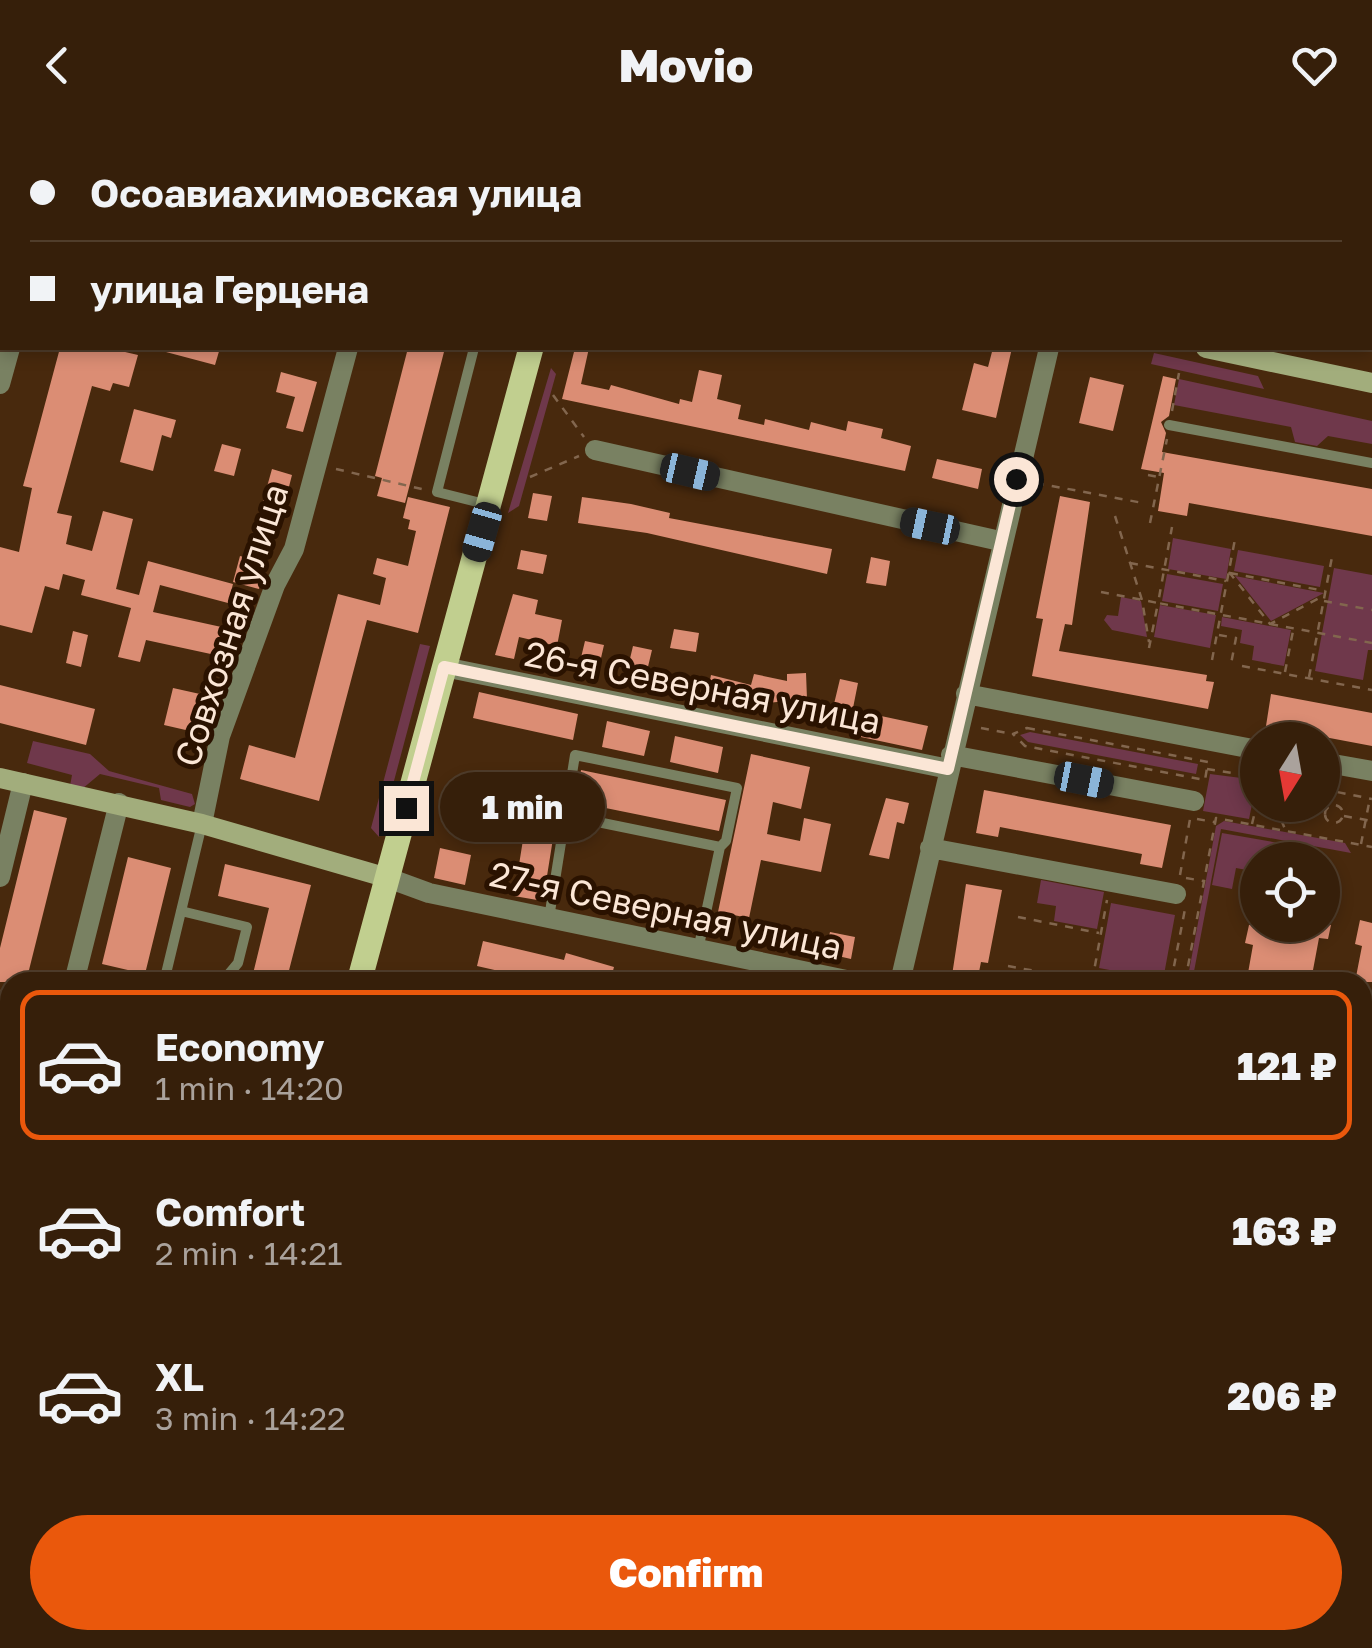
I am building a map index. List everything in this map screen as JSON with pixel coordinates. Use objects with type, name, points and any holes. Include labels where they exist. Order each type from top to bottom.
[{"type":"main road","points":[[362,972],[530,350]]},
{"type":"street","points":[[0,384],[9,350]]},
{"type":"street","name":"Совхозная улица","points":[[202,824],[220,736],[269,600],[294,549],[347,350]]},
{"type":"street","points":[[902,972],[1000,541],[1048,350]]},
{"type":"street","points":[[1215,350],[1372,383]]},
{"type":"street","points":[[594,450],[1000,541]]},
{"type":"street","name":"26-я Северная улица","points":[[444,667],[950,762],[1194,801]]},
{"type":"street","points":[[966,694],[1240,747]]},
{"type":"street","points":[[1340,765],[1372,771]]},
{"type":"street","name":"27-я Северная улица","points":[[0,778],[202,824],[429,892],[805,972]]},
{"type":"street","points":[[0,878],[23,783]]},
{"type":"street","points":[[77,972],[119,803]]},
{"type":"street","points":[[930,848],[1182,895]]},
{"type":"lane","points":[[473,350],[437,492],[490,505]]},
{"type":"lane","points":[[1169,425],[1372,464]]},
{"type":"lane","points":[[549,919],[575,755],[737,788],[698,951]]},
{"type":"lane","points":[[584,819],[720,847]]},
{"type":"lane","name":"Совхозная улица","points":[[166,972],[202,824]]},
{"type":"lane","points":[[181,911],[247,927],[238,963],[230,972]]},
{"type":"path","points":[[1150,523],[1179,373]]},
{"type":"path","points":[[530,477],[594,450],[553,395]]},
{"type":"path","points":[[316,464],[437,492]]},
{"type":"path","points":[[1148,475],[1159,478]]},
{"type":"path","points":[[1016,479],[1142,503]]},
{"type":"path","points":[[1115,516],[1150,632],[1172,527]]},
{"type":"path","points":[[1212,660],[1235,539]]},
{"type":"path","points":[[1309,678],[1332,557]]},
{"type":"path","points":[[1130,563],[1227,582]]},
{"type":"path","points":[[1229,572],[1325,593]]},
{"type":"path","points":[[1229,572],[1270,624]]},
{"type":"path","points":[[1100,592],[1372,644]]},
{"type":"path","points":[[1270,624],[1325,593]]},
{"type":"path","points":[[1324,601],[1372,610]]},
{"type":"path","points":[[1285,674],[1293,628]]},
{"type":"path","points":[[1217,634],[1236,638],[1232,664]]},
{"type":"path","points":[[1242,666],[1372,690]]},
{"type":"path","points":[[981,728],[1014,734],[1027,728],[1208,762],[1205,780],[1025,746],[1014,734]]},
{"type":"path","points":[[1207,769],[1240,774]]},
{"type":"path","points":[[1340,792],[1371,798],[1361,845]]},
{"type":"path","points":[[1340,811],[1343,816]]},
{"type":"path","points":[[1329,839],[1332,823],[1343,816],[1372,821]]},
{"type":"path","points":[[1204,881],[1180,876],[1190,818],[1216,822]]},
{"type":"path","points":[[1187,972],[1216,818],[1372,847]]},
{"type":"path","points":[[1282,822],[1286,831]]},
{"type":"path","points":[[1095,972],[1110,882]]},
{"type":"path","points":[[1172,972],[1182,895]]},
{"type":"path","points":[[1018,917],[1101,933]]},
{"type":"path","points":[[1008,966],[1040,972]]},
{"type":"shaded area","points":[[1154,353],[1258,376],[1264,389],[1151,364]]},
{"type":"shaded area","points":[[551,368],[556,374],[519,506],[508,513]]},
{"type":"shaded area","points":[[1179,379],[1372,421],[1372,444],[1328,436],[1317,446],[1295,442],[1291,427],[1174,405]]},
{"type":"shaded area","points":[[1173,538],[1231,549],[1226,579],[1168,569]]},
{"type":"shaded area","points":[[1238,550],[1324,566],[1320,587],[1234,571]]},
{"type":"shaded area","points":[[1334,568],[1372,575],[1372,650],[1368,650],[1363,680],[1315,671]]},
{"type":"shaded area","points":[[1167,574],[1223,584],[1218,611],[1162,601]]},
{"type":"shaded area","points":[[1235,576],[1324,593],[1271,621]]},
{"type":"shaded area","points":[[1121,597],[1141,601],[1147,637],[1112,630],[1104,620],[1107,615],[1118,616]]},
{"type":"shaded area","points":[[1160,605],[1216,615],[1210,648],[1154,637]]},
{"type":"shaded area","points":[[1222,617],[1291,630],[1284,666],[1252,660],[1254,646],[1240,643],[1242,630],[1221,626]]},
{"type":"shaded area","points":[[420,644],[430,646],[379,837],[371,828]]},
{"type":"shaded area","points":[[1030,732],[1198,764],[1196,774],[1028,742],[1020,735]]},
{"type":"shaded area","points":[[33,741],[90,754],[109,771],[192,794],[195,804],[190,807],[161,800],[159,788],[100,774],[82,789],[70,786],[72,775],[27,763]]},
{"type":"shaded area","points":[[1210,774],[1240,778],[1240,817],[1203,811]]},
{"type":"shaded area","points":[[1224,821],[1340,842],[1291,842],[1221,829],[1194,972],[1189,972],[1216,826]]},
{"type":"shaded area","points":[[1222,833],[1273,842],[1240,842],[1240,869],[1236,868],[1232,889],[1212,885]]},
{"type":"shaded area","points":[[1340,842],[1345,843],[1351,853],[1340,851]]},
{"type":"shaded area","points":[[1041,880],[1104,892],[1097,929],[1054,921],[1056,906],[1037,903]]},
{"type":"shaded area","points":[[1111,903],[1175,915],[1164,972],[1099,968]]},
{"type":"building","points":[[59,350],[117,350],[138,355],[129,387],[113,383],[110,391],[92,386],[57,513],[72,516],[66,544],[92,551],[103,511],[133,519],[116,589],[139,595],[148,561],[233,584],[228,603],[160,585],[153,612],[226,628],[220,656],[146,640],[140,662],[118,657],[131,608],[81,595],[85,580],[63,574],[59,590],[45,586],[32,633],[0,625],[0,547],[19,552],[32,488],[23,486]]},
{"type":"building","points":[[166,350],[219,350],[215,365]]},
{"type":"building","points":[[407,350],[444,350],[405,503],[377,496],[382,478],[375,476]]},
{"type":"building","points":[[574,350],[589,350],[581,384],[609,390],[611,385],[679,404],[680,399],[692,402],[699,370],[722,375],[717,399],[741,405],[738,419],[764,425],[765,419],[809,430],[811,422],[846,431],[848,421],[883,429],[881,438],[911,446],[905,471],[562,399]]},
{"type":"building","points":[[992,350],[1012,350],[996,418],[962,410],[974,363],[988,367]]},
{"type":"building","points":[[281,372],[317,382],[303,432],[286,428],[295,397],[276,392]]},
{"type":"building","points":[[1163,376],[1176,379],[1169,416],[1161,422],[1166,433],[1162,452],[1372,489],[1372,536],[1189,503],[1187,516],[1158,511],[1164,473],[1141,469]]},
{"type":"building","points":[[1090,377],[1124,385],[1113,431],[1079,423]]},
{"type":"building","points":[[134,409],[176,420],[171,438],[162,435],[153,471],[120,462]]},
{"type":"building","points":[[222,444],[241,449],[234,476],[214,471]]},
{"type":"building","points":[[937,459],[982,469],[978,489],[932,478]]},
{"type":"building","points":[[272,469],[292,475],[284,506],[263,501]]},
{"type":"building","points":[[533,493],[552,496],[547,521],[528,518]]},
{"type":"building","points":[[1060,496],[1090,502],[1072,625],[1065,624],[1059,651],[1207,675],[1206,681],[1214,682],[1208,709],[1032,676],[1043,619],[1036,618]]},
{"type":"building","points":[[408,497],[450,507],[418,633],[367,620],[319,801],[240,779],[249,745],[295,758],[338,594],[380,605],[386,578],[373,574],[377,558],[408,566],[416,531],[408,529],[410,520],[403,518]]},
{"type":"building","points":[[582,497],[631,504],[670,513],[669,518],[832,549],[827,574],[647,533],[578,523]]},
{"type":"building","points":[[521,550],[547,555],[543,574],[517,569]]},
{"type":"building","points":[[240,556],[266,563],[259,589],[233,582]]},
{"type":"building","points":[[871,557],[890,561],[886,586],[866,583]]},
{"type":"building","points":[[513,594],[538,600],[535,614],[562,620],[557,646],[519,637],[514,659],[495,655]]},
{"type":"building","points":[[674,629],[699,633],[696,652],[670,648]]},
{"type":"building","points":[[73,631],[88,635],[81,667],[66,663]]},
{"type":"building","points":[[585,641],[604,645],[598,671],[579,666]]},
{"type":"building","points":[[633,646],[652,650],[646,675],[627,671]]},
{"type":"building","points":[[806,673],[807,699],[767,703],[727,694],[725,705],[706,701],[711,675],[751,685],[754,674],[787,681],[787,674]]},
{"type":"building","points":[[840,679],[858,683],[853,708],[834,704]]},
{"type":"building","points":[[0,685],[95,709],[86,745],[0,723]]},
{"type":"building","points":[[173,688],[200,694],[190,731],[164,725]]},
{"type":"building","points":[[479,692],[578,714],[573,740],[473,718]]},
{"type":"building","points":[[1271,694],[1372,713],[1372,746],[1340,740],[1340,722],[1267,722]]},
{"type":"building","points":[[867,713],[928,726],[922,750],[861,737]]},
{"type":"building","points":[[607,721],[650,731],[644,756],[602,747]]},
{"type":"building","points":[[675,736],[723,747],[718,773],[670,762]]},
{"type":"building","points":[[751,754],[810,767],[801,809],[773,802],[767,834],[800,841],[804,818],[831,824],[821,872],[761,860],[749,918],[718,912]]},
{"type":"building","points":[[581,770],[726,800],[719,831],[576,802]]},
{"type":"building","points":[[534,771],[563,776],[543,901],[514,896]]},
{"type":"building","points":[[984,790],[1171,825],[1162,868],[1140,864],[1142,854],[1000,827],[998,837],[976,833]]},
{"type":"building","points":[[886,798],[909,803],[904,824],[897,822],[889,859],[869,855]]},
{"type":"building","points":[[34,810],[67,818],[28,972],[0,972],[0,948]]},
{"type":"building","points":[[440,848],[471,855],[465,885],[434,878]]},
{"type":"building","points":[[128,857],[171,868],[145,972],[102,964]]},
{"type":"building","points":[[225,864],[311,885],[289,972],[253,972],[269,908],[218,896]]},
{"type":"building","points":[[966,884],[1002,890],[988,963],[981,962],[979,972],[953,972]]},
{"type":"building","points":[[1360,920],[1372,923],[1372,972],[1357,972],[1362,946],[1355,944]]},
{"type":"building","points":[[830,932],[855,937],[851,959],[825,953]]},
{"type":"building","points":[[483,941],[564,960],[566,953],[614,967],[613,972],[503,972],[477,966]]},
{"type":"building","points":[[1245,942],[1318,942],[1313,970],[1323,972],[1248,972],[1253,945]]},
{"type":"route","points":[[406,808],[444,667],[948,769],[1016,479]]}]
